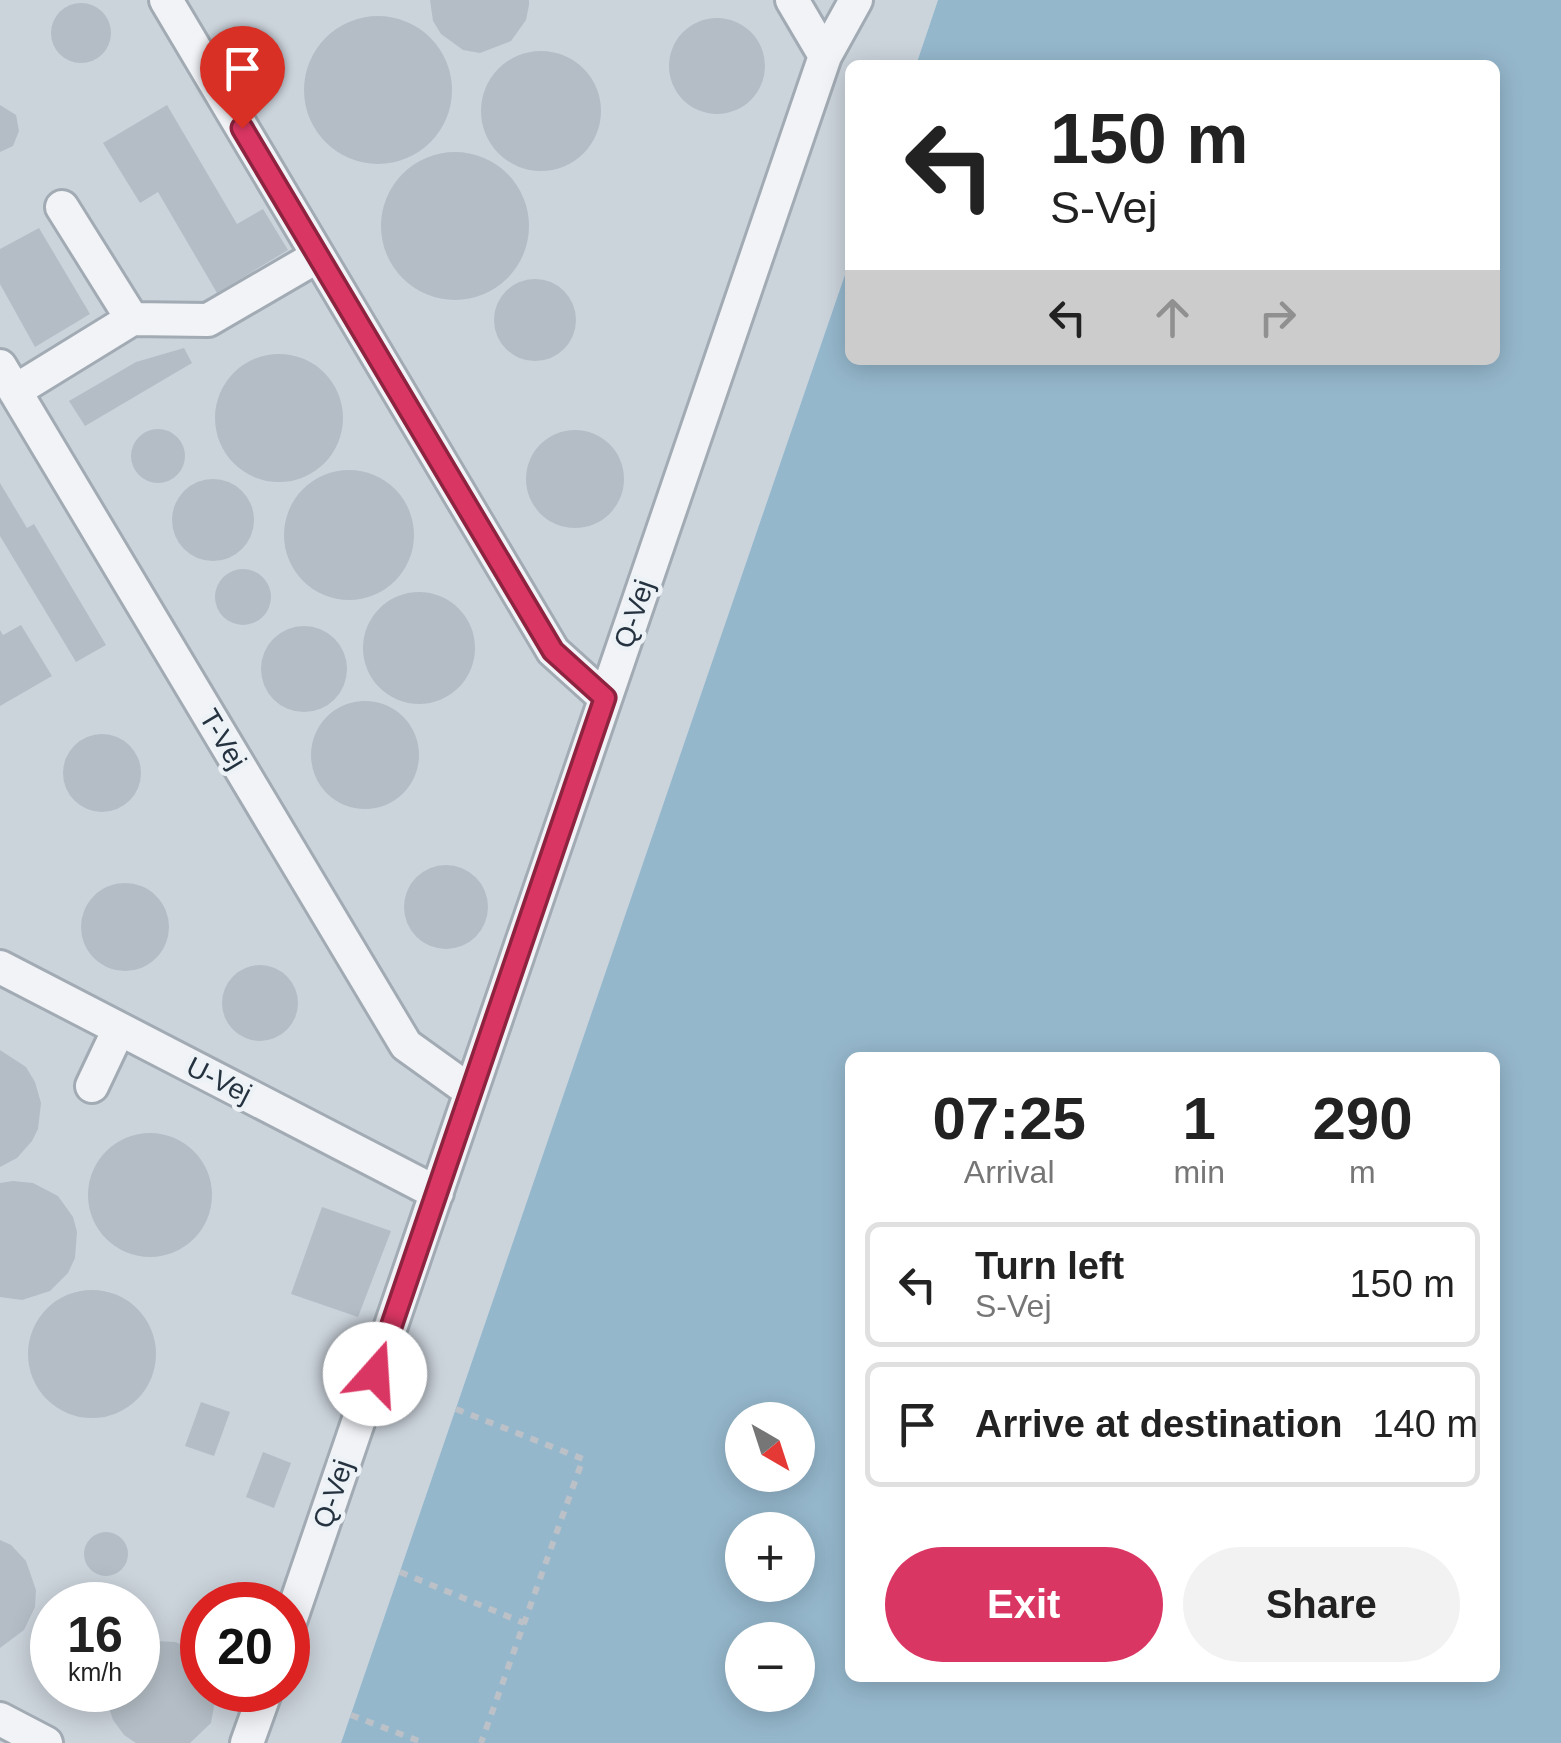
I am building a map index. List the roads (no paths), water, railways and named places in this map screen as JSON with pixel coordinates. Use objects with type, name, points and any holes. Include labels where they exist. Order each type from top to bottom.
[{"type":"lane","points":[[166,0],[553,651],[605,698]]},
{"type":"lane","points":[[792,0],[825,56]]},
{"type":"lane","name":"Q-Vej","points":[[303,1582],[825,56],[856,0]]},
{"type":"lane","points":[[62,207],[132,319]]},
{"type":"lane","points":[[8,379],[132,319],[208,320],[318,256]]},
{"type":"lane","name":"T-Vej","points":[[8,379],[406,1045],[470,1091]]},
{"type":"lane","name":"U-Vej","points":[[0,967],[438,1193]]},
{"type":"lane","points":[[92,1086],[120,1028]]},
{"type":"lane","points":[[247,1743],[258,1712]]},
{"type":"lane","points":[[0,1719],[46,1743]]},
{"type":"water","points":[[938,0],[1561,0],[1561,1743],[341,1743],[845,275],[845,365],[1500,365],[1500,60],[918,60]]}]
